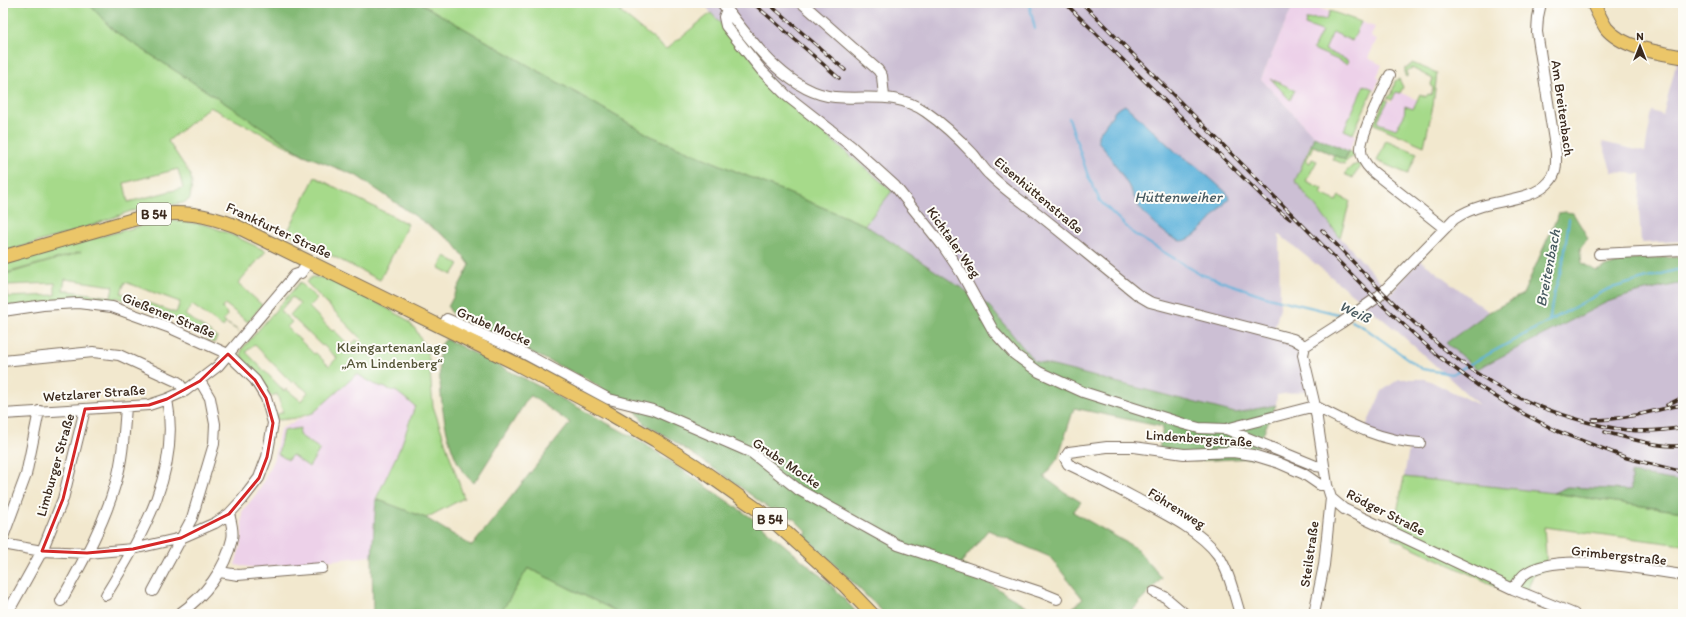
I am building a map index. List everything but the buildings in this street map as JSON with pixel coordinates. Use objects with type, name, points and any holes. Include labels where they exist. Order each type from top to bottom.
[{"type":"main road","points":[[1593,3],[1607,28],[1615,36],[1642,49],[1683,57]]},
{"type":"main road","name":"Frankfurter Straße","points":[[3,257],[149,215],[182,213],[219,219],[305,259],[461,336],[607,412],[655,440],[696,466],[771,519],[845,586],[872,614]]},
{"type":"street","points":[[802,3],[878,70],[882,76],[884,97]]},
{"type":"street","name":"Am Breitenbach","points":[[1304,346],[1341,324],[1378,297],[1454,219],[1466,212],[1483,206],[1535,193],[1549,183],[1554,176],[1556,170],[1556,153],[1537,32],[1541,3]]},
{"type":"street","name":"Kichtaler Weg","points":[[725,6],[752,42],[789,78],[804,88],[825,96],[884,97]]},
{"type":"street","name":"Kichtaler Weg","points":[[725,6],[724,17],[726,26],[762,71],[787,96],[851,146],[895,186],[943,246],[962,274],[994,332],[1014,354],[1039,372],[1083,392],[1199,428],[1226,430],[1255,440],[1316,466],[1323,467]]},
{"type":"street","points":[[1390,75],[1363,136],[1361,142],[1361,155],[1372,171],[1444,228]]},
{"type":"street","name":"Eisenhüttenstraße","points":[[884,97],[899,99],[926,112],[966,147],[989,175],[1138,295],[1150,302],[1293,339],[1304,346]]},
{"type":"street","points":[[1599,254],[1683,250]]},
{"type":"street","name":"Wetzlarer Straße","points":[[3,414],[149,405],[185,391],[218,366],[295,275],[295,270],[305,259]]},
{"type":"street","name":"Gießener Straße","points":[[3,311],[78,303],[107,306],[168,327],[228,354],[255,380],[266,398],[273,423],[267,457],[259,478],[229,514],[216,523],[181,538],[133,549],[87,553],[42,551],[3,544]]},
{"type":"street","name":"Grube Mocke","points":[[443,327],[447,319],[516,349],[610,399],[653,410],[752,454],[799,490],[898,546],[1040,592],[1056,599]]},
{"type":"street","name":"Rödger Straße","points":[[1304,346],[1303,355],[1315,406],[1323,467],[1331,498],[1344,508],[1513,589],[1574,614]]},
{"type":"street","name":"Wetzlarer Straße","points":[[3,361],[106,352],[119,355],[178,382],[185,391]]},
{"type":"street","points":[[153,591],[192,518],[214,444],[215,424],[210,398],[200,381]]},
{"type":"street","points":[[106,595],[133,549],[156,502],[169,457],[171,418],[167,399]]},
{"type":"street","points":[[1315,406],[1379,436],[1400,442],[1420,443]]},
{"type":"street","name":"Kichtaler Weg","points":[[1226,430],[1315,406]]},
{"type":"street","points":[[61,601],[104,518],[116,481],[124,443],[126,407]]},
{"type":"street","name":"Limburger Straße","points":[[7,614],[42,551],[63,499],[85,409]]},
{"type":"street","points":[[3,537],[26,474],[40,411]]},
{"type":"street","name":"Lindenbergstraße","points":[[1065,458],[1068,452],[1134,447],[1184,454],[1233,452],[1253,455],[1279,463],[1304,474],[1320,485],[1327,485]]},
{"type":"street","name":"Föhrenweg","points":[[1065,458],[1068,464],[1100,479],[1152,507],[1180,524],[1212,547],[1219,556],[1225,570],[1240,614]]},
{"type":"street","name":"Steilstraße","points":[[1314,614],[1324,565],[1331,498]]},
{"type":"street","points":[[179,614],[201,595],[220,572],[233,538],[232,524],[229,514]]},
{"type":"street","name":"Grimbergstraße","points":[[1513,589],[1524,574],[1545,565],[1567,563],[1599,564],[1683,575]]},
{"type":"street","points":[[220,572],[238,575],[322,568]]},
{"type":"street","points":[[1154,592],[1165,597],[1185,614]]},
{"type":"highlighted area","points":[[228,354],[255,380],[266,398],[273,423],[267,457],[259,478],[229,514],[181,538],[133,549],[87,553],[42,551],[63,499],[85,409],[149,405],[167,399],[200,381]]},
{"type":"shaded area","points":[[704,3],[1294,3],[1261,79],[1314,136],[1295,181],[1340,237],[1391,293],[1420,260],[1489,312],[1446,343],[1477,369],[1607,302],[1636,293],[1683,283],[1683,482],[1631,473],[1631,490],[1567,487],[1553,493],[1404,477],[1409,449],[1363,433],[1382,391],[1399,379],[1426,379],[1479,405],[1396,330],[1279,234],[1280,308],[1273,334],[1305,346],[1311,390],[1277,395],[1276,405],[1235,413],[1034,361],[989,306],[865,225],[892,190],[805,117],[711,13]]},
{"type":"shaded area","points":[[1294,3],[1304,3],[1375,27],[1371,36],[1377,39],[1368,58],[1382,65],[1377,77],[1380,78],[1353,134],[1356,135],[1345,160],[1311,145],[1314,136],[1261,79]]},
{"type":"shaded area","points":[[1677,61],[1683,63],[1683,241],[1641,243],[1639,210],[1641,174],[1612,172],[1602,142],[1645,152],[1652,111],[1663,115]]},
{"type":"shaded area","points":[[1396,91],[1433,106],[1424,146],[1385,129],[1386,127],[1378,123],[1384,107],[1388,101],[1391,102]]},
{"type":"shaded area","points":[[357,373],[374,384],[397,392],[415,406],[401,446],[376,499],[372,556],[257,568],[235,565],[242,540],[242,512],[260,489],[274,458],[280,429],[313,413]]},
{"type":"green space","points":[[3,3],[88,3],[113,30],[304,155],[210,107],[168,141],[190,174],[192,183],[190,199],[183,203],[131,211],[76,231],[3,252]],"holes":[[[178,169],[183,188],[128,202],[124,183]]]},
{"type":"green space","points":[[88,3],[420,3],[651,136],[865,225],[989,306],[1034,361],[1235,413],[1276,405],[1252,458],[1195,461],[1158,455],[1163,427],[1074,408],[1058,458],[1044,477],[1081,502],[1073,512],[1136,548],[1162,578],[1129,614],[1065,614],[1083,599],[1050,557],[988,530],[961,563],[1007,595],[1040,614],[885,614],[805,536],[807,532],[794,519],[775,508],[771,510],[731,480],[669,438],[645,424],[636,411],[638,402],[624,399],[612,394],[589,380],[453,315],[448,307],[470,265],[453,242],[357,176],[304,155],[113,30]]},
{"type":"green space","points":[[420,3],[630,3],[620,12],[666,49],[711,13],[805,117],[892,191],[865,225],[651,136]]},
{"type":"green space","points":[[1330,11],[1361,22],[1352,41],[1333,32],[1325,50],[1349,61],[1347,64],[1313,49],[1322,31],[1305,25],[1306,20],[1309,19],[1326,20]]},
{"type":"green space","points":[[1412,63],[1437,73],[1433,106],[1424,146],[1374,124],[1385,99],[1388,101],[1378,123],[1396,129],[1404,116],[1405,106],[1413,109],[1420,94],[1426,97],[1428,94],[1431,95],[1433,89],[1431,84],[1433,79],[1412,68],[1407,71],[1407,77],[1405,76],[1405,68]]},
{"type":"green space","points":[[1271,79],[1295,90],[1290,100]]},
{"type":"green space","points":[[1399,79],[1403,87],[1400,93],[1396,92],[1392,100],[1387,98],[1392,94],[1395,81]]},
{"type":"green space","points":[[1364,85],[1373,89],[1353,134],[1344,130]]},
{"type":"green space","points":[[1314,136],[1348,151],[1345,160],[1311,145]]},
{"type":"green space","points":[[1386,140],[1417,153],[1408,174],[1377,161]]},
{"type":"green space","points":[[1311,145],[1313,146],[1306,161],[1310,163],[1312,159],[1317,161],[1306,181],[1323,189],[1321,194],[1336,201],[1339,196],[1350,201],[1340,237],[1295,181]]},
{"type":"green space","points":[[1348,151],[1356,155],[1344,164],[1332,159],[1334,155],[1345,160]]},
{"type":"green space","points":[[1361,164],[1353,178],[1344,174],[1352,166]]},
{"type":"green space","points":[[315,177],[408,224],[380,280],[287,233]]},
{"type":"green space","points":[[1559,213],[1573,213],[1588,238],[1580,249],[1582,263],[1596,271],[1627,259],[1683,257],[1683,283],[1636,293],[1607,302],[1477,369],[1446,343],[1489,312],[1523,294]]},
{"type":"green space","points":[[182,220],[207,225],[266,251],[238,283],[262,305],[248,322],[225,304],[222,308],[227,315],[223,321],[239,331],[226,323],[223,327],[192,305],[185,315],[217,337],[214,343],[207,340],[209,335],[172,317],[116,297],[114,303],[3,306],[3,275],[81,252],[3,274],[3,262],[137,227],[166,221]],"holes":[[[65,279],[113,286],[111,297],[63,290]],[[125,282],[180,302],[176,313],[121,293]],[[55,283],[55,295],[7,297],[7,285]]]},
{"type":"green space","points":[[445,256],[459,264],[452,275],[439,268]]},
{"type":"green space","name":"Kleingartenanlage „Am Lindenberg“","points":[[312,277],[327,278],[374,301],[406,319],[416,330],[429,359],[433,406],[464,498],[426,518],[376,499],[401,446],[415,406],[397,392],[374,384],[357,374],[313,413],[296,418],[277,419],[276,415],[283,412],[277,394],[272,396],[269,394],[256,373],[243,359],[241,355],[242,349],[300,282],[317,299],[309,307],[332,331],[334,330],[350,346],[356,340],[360,342],[362,340],[306,282]],"holes":[[[292,297],[300,304],[290,315],[322,346],[323,345],[337,358],[329,366],[316,353],[314,354],[287,327],[292,322],[280,311]],[[254,344],[292,383],[294,381],[308,392],[301,401],[286,389],[284,391],[246,352]]]},
{"type":"green space","points":[[446,339],[529,381],[642,442],[756,521],[828,582],[858,614],[622,614],[528,568],[500,614],[373,614],[372,556],[376,499],[426,518],[472,546],[570,423],[530,395],[474,483],[463,472],[456,459],[446,428],[441,395],[439,347]]},
{"type":"green space","points":[[300,428],[299,435],[320,449],[309,467],[292,455],[288,460],[278,454],[283,431]]},
{"type":"green space","points":[[1631,473],[1683,482],[1683,512],[1553,493],[1567,487],[1631,490]]},
{"type":"green space","points":[[1404,477],[1553,493],[1683,512],[1683,545],[1544,527],[1547,569],[1533,575],[1524,599],[1392,538]]},
{"type":"green space","points":[[528,568],[622,614],[500,614]]},
{"type":"water","name":"Hüttenweiher","points":[[1125,105],[1177,153],[1195,165],[1227,193],[1229,198],[1201,230],[1188,240],[1182,241],[1172,238],[1150,220],[1138,206],[1130,188],[1098,141],[1098,135],[1116,110]]},
{"type":"waterway","name":"Weiß","points":[[1029,3],[1035,29]]},
{"type":"waterway","name":"Weiß","points":[[1069,118],[1088,176],[1100,201],[1134,234],[1200,274],[1268,297],[1338,314],[1344,317]]},
{"type":"waterway","name":"Breitenbach","points":[[1549,321],[1554,293],[1563,264],[1569,219]]},
{"type":"waterway","name":"Weiß","points":[[1352,321],[1365,328],[1422,369],[1452,374],[1608,289],[1676,270],[1683,270]]},
{"type":"railway","points":[[753,3],[839,78]]},
{"type":"railway","points":[[768,3],[845,70]]},
{"type":"railway","points":[[1065,3],[1266,200],[1290,219]]},
{"type":"railway","points":[[1082,3],[1381,304],[1438,356],[1480,387],[1524,414],[1557,431],[1627,458],[1683,472]]},
{"type":"railway","points":[[1322,230],[1435,342],[1486,379],[1514,395],[1558,413],[1601,426],[1640,431],[1654,431],[1683,427]]},
{"type":"railway","points":[[1667,405],[1683,397]]},
{"type":"railway","points":[[1593,420],[1626,417],[1681,405]]},
{"type":"railway","points":[[1605,432],[1653,444],[1683,446]]}]
